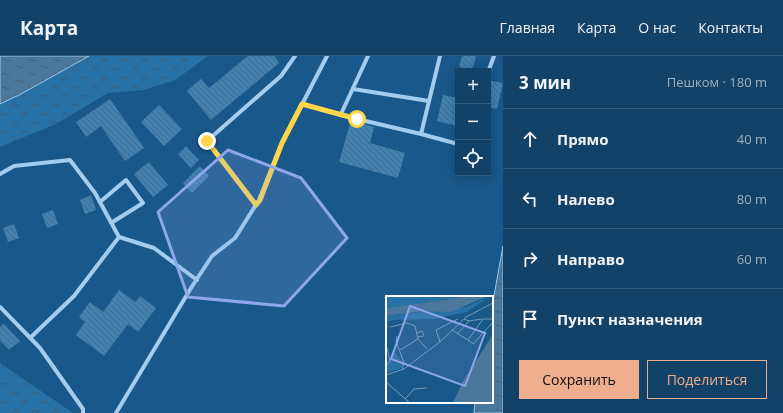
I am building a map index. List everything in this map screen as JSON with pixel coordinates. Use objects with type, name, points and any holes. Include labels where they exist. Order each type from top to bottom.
[{"type":"street","points":[[256,205],[207,141],[282,76],[295,56]]},
{"type":"street","points":[[116,413],[212,256],[235,238],[260,200],[282,143],[327,56]]},
{"type":"street","points":[[341,114],[368,56]]},
{"type":"street","points":[[421,134],[440,56]]},
{"type":"street","points":[[490,68],[494,56]]},
{"type":"street","points":[[353,89],[429,101]]},
{"type":"street","points":[[302,104],[455,143]]},
{"type":"street","points":[[0,174],[14,166],[70,160],[95,192],[119,237],[154,248],[196,280]]},
{"type":"street","points":[[100,202],[126,180],[143,203],[111,223]]},
{"type":"street","points":[[30,338],[74,296],[119,237]]},
{"type":"street","points":[[0,307],[44,354],[83,410],[83,413]]},
{"type":"highlighted area","points":[[228,150],[301,178],[347,238],[284,306],[188,297],[158,212]]},
{"type":"green space","points":[[89,56],[208,56],[175,80],[144,90],[108,93],[56,124],[0,147],[0,104]]},
{"type":"green space","points":[[0,363],[73,413],[0,413]]},
{"type":"water","points":[[0,56],[89,56],[0,104]]},
{"type":"water","points":[[503,246],[503,413],[474,413],[475,403],[493,403],[493,301]]},
{"type":"building","points":[[248,56],[274,56],[279,63],[211,120],[187,91],[201,79],[209,88]]},
{"type":"building","points":[[462,56],[476,56],[473,68],[459,67]]},
{"type":"building","points":[[491,81],[503,83],[497,109],[491,108]]},
{"type":"building","points":[[443,95],[455,97],[455,125],[437,121]]},
{"type":"building","points":[[110,99],[144,148],[125,161],[101,126],[86,137],[76,122]]},
{"type":"building","points":[[159,105],[182,129],[164,146],[141,122]]},
{"type":"building","points":[[351,120],[374,127],[370,143],[405,153],[398,178],[339,162]]},
{"type":"building","points":[[186,146],[199,160],[191,168],[178,154]]},
{"type":"building","points":[[149,162],[168,185],[153,197],[134,174]]},
{"type":"building","points":[[200,166],[209,176],[192,193],[183,183]]},
{"type":"building","points":[[91,195],[96,210],[85,214],[80,200]]},
{"type":"building","points":[[53,210],[58,224],[47,228],[42,214]]},
{"type":"building","points":[[14,224],[19,238],[8,242],[3,228]]},
{"type":"building","points":[[119,290],[135,302],[140,296],[156,308],[138,332],[128,324],[104,356],[76,335],[85,322],[79,317],[90,302],[103,312]]},
{"type":"building","points":[[4,324],[20,341],[9,350],[0,340],[0,327]]},
{"type":"route","points":[[207,141],[256,205],[260,200],[282,143],[302,104],[357,119]]}]
